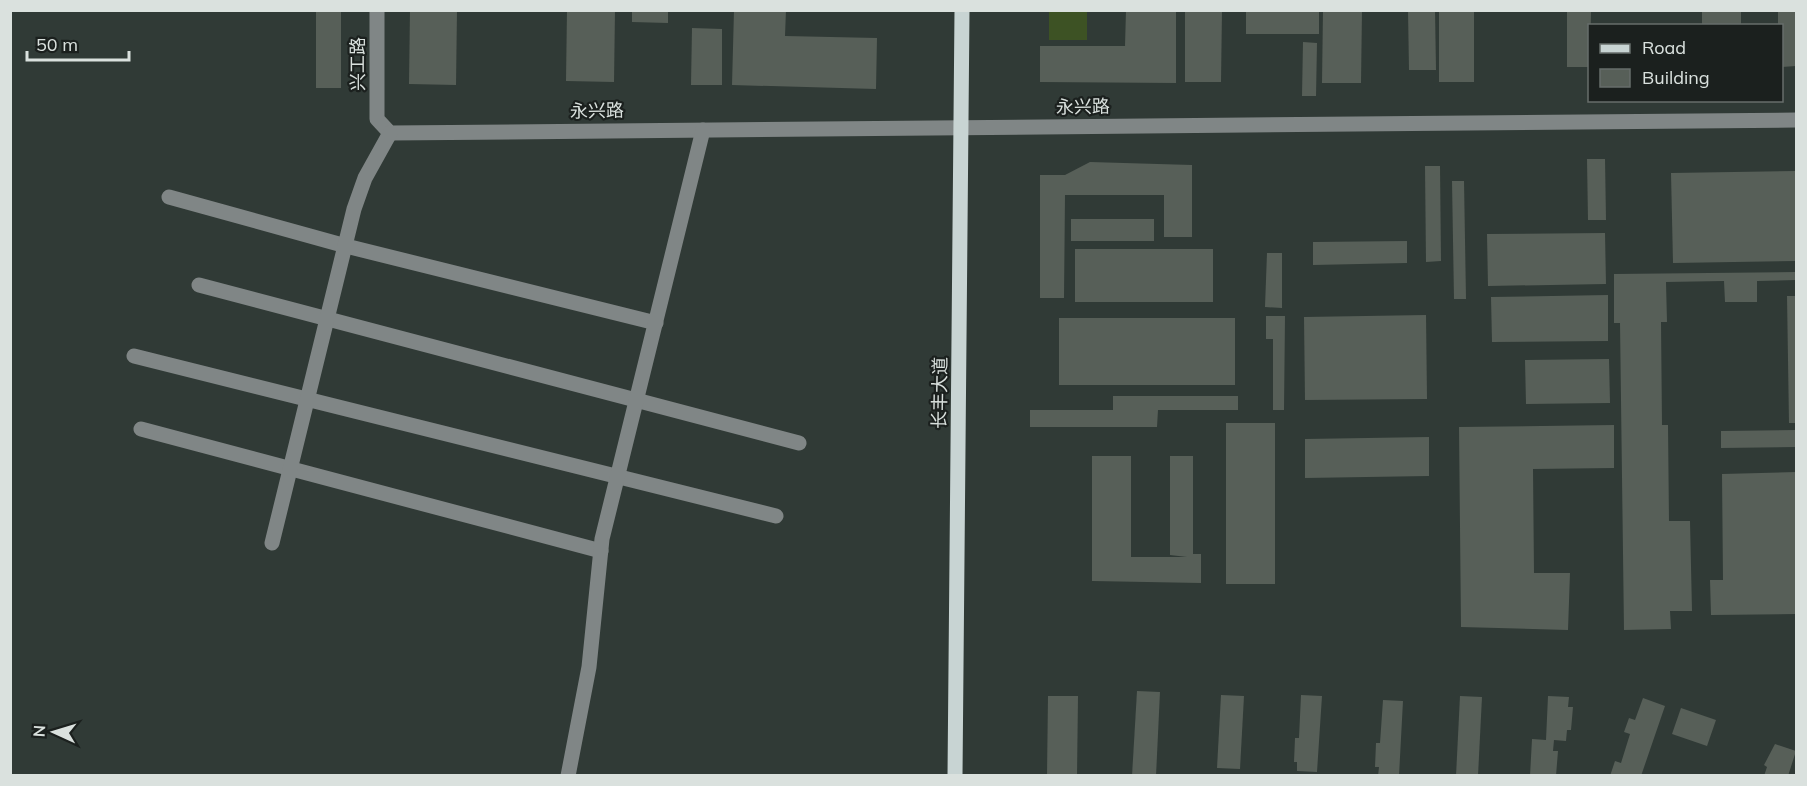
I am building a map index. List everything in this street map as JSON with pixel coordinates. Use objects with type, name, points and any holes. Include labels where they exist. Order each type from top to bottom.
[{"type":"main road","name":"长丰大道","points":[[955,776],[962,10]]},
{"type":"street","name":"兴工路","points":[[378,10],[377,118],[390,133]]},
{"type":"street","name":"永兴路","points":[[390,133],[1797,120]]},
{"type":"street","points":[[568,776],[589,667],[601,551],[703,130]]},
{"type":"street","points":[[272,543],[365,178],[390,133]]},
{"type":"street","points":[[169,197],[346,246],[656,323]]},
{"type":"street","points":[[199,285],[799,442]]},
{"type":"street","points":[[134,356],[776,516]]},
{"type":"street","points":[[141,429],[601,551]]},
{"type":"green space","points":[[1049,11],[1087,11],[1087,40],[1049,40]]},
{"type":"building","points":[[316,10],[341,10],[341,88],[316,88]]},
{"type":"building","points":[[410,10],[457,10],[456,85],[409,84]]},
{"type":"building","points":[[567,10],[615,10],[614,82],[566,81]]},
{"type":"building","points":[[632,10],[668,10],[668,23],[632,22]]},
{"type":"building","points":[[734,10],[786,10],[785,36],[877,38],[876,89],[732,85]]},
{"type":"building","points":[[1126,10],[1176,10],[1176,83],[1040,82],[1040,46],[1125,46]]},
{"type":"building","points":[[1185,10],[1222,10],[1221,82],[1185,82]]},
{"type":"building","points":[[1246,10],[1319,11],[1319,34],[1246,34]]},
{"type":"building","points":[[1323,10],[1362,10],[1361,83],[1322,83]]},
{"type":"building","points":[[1408,10],[1435,10],[1436,70],[1409,70]]},
{"type":"building","points":[[1439,10],[1474,10],[1474,82],[1439,82]]},
{"type":"building","points":[[1567,10],[1591,10],[1591,24],[1588,24],[1588,67],[1567,67]]},
{"type":"building","points":[[1702,10],[1741,10],[1741,24],[1702,24]]},
{"type":"building","points":[[1778,10],[1796,10],[1796,66],[1783,67],[1783,24],[1778,24]]},
{"type":"building","points":[[692,28],[722,29],[722,85],[691,85]]},
{"type":"building","points":[[1303,42],[1317,43],[1316,96],[1302,96]]},
{"type":"building","points":[[1587,159],[1605,159],[1606,220],[1588,220]]},
{"type":"building","points":[[1090,162],[1192,165],[1192,237],[1164,237],[1164,195],[1065,195],[1064,298],[1040,298],[1040,175],[1065,175]]},
{"type":"building","points":[[1425,166],[1440,166],[1441,261],[1426,262]]},
{"type":"building","points":[[1796,171],[1796,261],[1673,263],[1671,173]]},
{"type":"building","points":[[1452,181],[1464,181],[1466,299],[1454,299]]},
{"type":"building","points":[[1071,219],[1154,219],[1154,241],[1071,241]]},
{"type":"building","points":[[1605,233],[1606,284],[1488,286],[1487,234]]},
{"type":"building","points":[[1407,241],[1407,263],[1313,265],[1313,242]]},
{"type":"building","points":[[1075,249],[1213,249],[1213,302],[1075,302]]},
{"type":"building","points":[[1267,253],[1282,253],[1282,308],[1265,307]]},
{"type":"building","points":[[1796,272],[1796,280],[1757,281],[1757,302],[1725,302],[1724,281],[1666,282],[1667,322],[1661,322],[1662,425],[1668,425],[1669,521],[1690,521],[1692,611],[1670,611],[1671,629],[1624,630],[1620,323],[1614,323],[1614,274]]},
{"type":"building","points":[[1608,295],[1608,341],[1492,342],[1491,297]]},
{"type":"building","points":[[1787,296],[1796,296],[1796,423],[1789,423]]},
{"type":"building","points":[[1426,315],[1427,399],[1305,400],[1304,317]]},
{"type":"building","points":[[1266,316],[1285,316],[1284,410],[1273,410],[1273,339],[1266,339]]},
{"type":"building","points":[[1059,318],[1235,318],[1235,385],[1059,385]]},
{"type":"building","points":[[1609,359],[1610,403],[1526,404],[1525,360]]},
{"type":"building","points":[[1113,396],[1238,396],[1238,410],[1158,410],[1157,427],[1030,427],[1030,410],[1113,410]]},
{"type":"building","points":[[1226,423],[1275,423],[1275,584],[1226,584]]},
{"type":"building","points":[[1614,425],[1614,468],[1533,469],[1534,573],[1570,573],[1568,630],[1461,627],[1459,427]]},
{"type":"building","points":[[1796,430],[1796,447],[1721,448],[1721,431]]},
{"type":"building","points":[[1429,437],[1429,476],[1305,478],[1305,439]]},
{"type":"building","points":[[1092,456],[1131,456],[1131,557],[1187,557],[1170,555],[1170,456],[1193,456],[1193,554],[1201,554],[1201,583],[1092,581]]},
{"type":"building","points":[[1796,472],[1796,614],[1711,615],[1710,580],[1723,580],[1722,474]]},
{"type":"building","points":[[1137,691],[1160,692],[1156,776],[1132,776]]},
{"type":"building","points":[[1221,695],[1244,696],[1240,769],[1217,768]]},
{"type":"building","points":[[1301,695],[1322,696],[1317,772],[1297,771],[1297,762],[1294,762],[1295,738],[1299,738]]},
{"type":"building","points":[[1048,696],[1078,696],[1077,776],[1047,776]]},
{"type":"building","points":[[1460,696],[1482,697],[1478,776],[1456,776]]},
{"type":"building","points":[[1548,696],[1569,697],[1568,707],[1573,707],[1571,730],[1567,730],[1566,741],[1554,740],[1553,751],[1558,751],[1556,776],[1530,776],[1532,739],[1546,740]]},
{"type":"building","points":[[1643,698],[1665,706],[1641,776],[1610,776],[1615,761],[1621,763],[1630,734],[1624,732],[1629,718],[1635,720]]},
{"type":"building","points":[[1383,700],[1403,701],[1399,776],[1378,776],[1379,767],[1375,767],[1376,743],[1380,743]]},
{"type":"building","points":[[1681,708],[1716,720],[1707,746],[1672,734]]},
{"type":"building","points":[[1775,744],[1796,751],[1788,776],[1764,776],[1767,767],[1764,765]]}]
